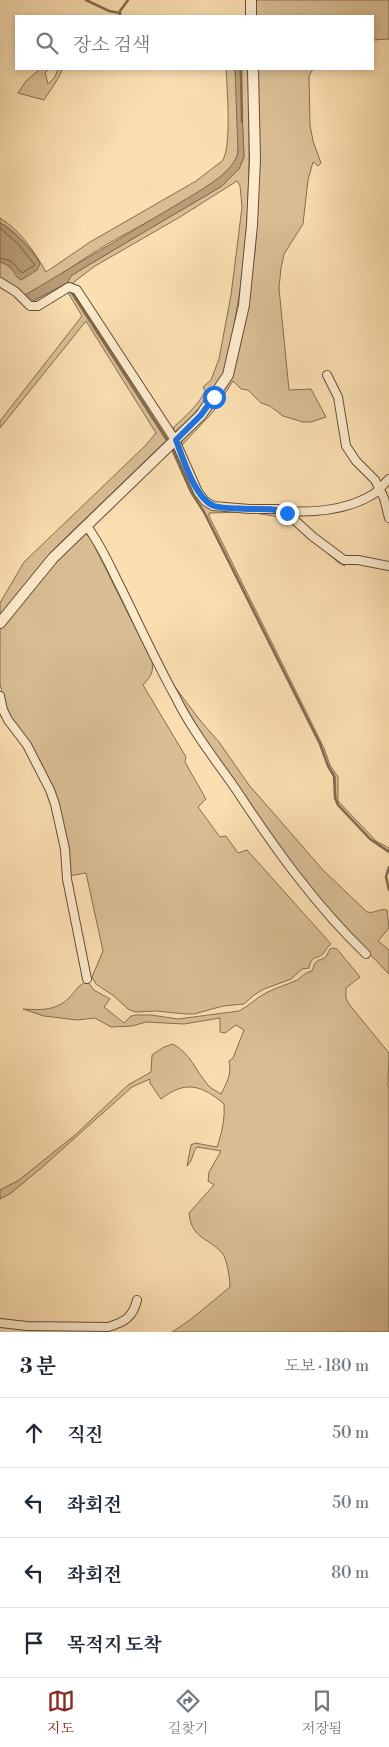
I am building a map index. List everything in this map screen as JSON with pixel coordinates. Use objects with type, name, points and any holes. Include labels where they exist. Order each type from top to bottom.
[{"type":"street","points":[[251,0],[251,15]]},
{"type":"street","points":[[0,623],[52,558],[208,407],[228,375],[232,365],[244,306],[252,225],[255,160],[253,70]]},
{"type":"street","points":[[0,282],[16,292],[30,306],[38,306],[69,287],[77,290],[176,440],[198,492],[205,501],[214,506],[280,510],[328,510],[344,507],[372,495],[389,479]]},
{"type":"street","points":[[327,375],[338,397],[346,446],[356,462],[375,480],[384,498],[389,518]]},
{"type":"street","points":[[280,510],[287,513],[312,536],[344,560],[358,560],[389,566]]},
{"type":"street","points":[[86,525],[108,562],[175,697],[206,747],[294,874],[349,938],[366,954]]},
{"type":"street","points":[[0,696],[3,710],[8,720],[27,745],[55,804],[66,849],[67,879],[87,978]]},
{"type":"street","points":[[0,1323],[26,1326],[108,1326],[120,1324],[127,1320],[135,1309],[137,1300]]},
{"type":"shaded area","points":[[254,0],[389,0],[389,39],[374,40],[374,15],[254,15]]},
{"type":"shaded area","points":[[39,70],[48,70],[45,72],[48,84],[55,77],[58,70],[62,70],[44,100],[18,93],[26,81]]},
{"type":"shaded area","points":[[226,70],[235,70],[239,130],[238,153],[236,160],[228,170],[215,181],[25,295],[0,280],[0,262],[15,271],[26,273],[37,270],[38,260],[16,234],[0,223],[0,218],[8,223],[26,242],[37,257],[46,272],[90,242],[196,181],[222,161],[227,144],[228,103]]},
{"type":"shaded area","points":[[240,70],[248,70],[249,134],[246,232],[239,297],[227,363],[223,374],[208,398],[175,432],[173,428],[199,402],[205,391],[203,387],[211,380],[219,359],[231,295],[242,207],[240,186],[237,181],[180,217],[95,266],[74,282],[73,285],[35,304],[31,302],[67,283],[71,276],[85,267],[222,186],[239,169],[244,157]]},
{"type":"shaded area","points":[[256,70],[312,70],[309,76],[310,125],[313,141],[321,163],[318,166],[313,162],[308,180],[303,224],[284,254],[279,288],[289,390],[311,389],[326,417],[311,422],[303,422],[283,416],[270,406],[261,403],[248,390],[241,389],[233,381],[213,412],[181,446],[186,434],[220,396],[237,358],[255,252],[257,220]]},
{"type":"shaded area","points":[[71,290],[76,294],[170,437],[59,544],[0,616],[0,603],[24,562],[145,446],[156,433],[86,321],[0,428],[0,421],[82,316],[67,291]]},
{"type":"shaded area","points":[[173,445],[206,504],[282,513],[341,560],[345,566],[286,518],[248,512],[209,513],[324,748],[330,765],[338,777],[338,801],[376,841],[389,848],[389,851],[370,839],[338,804],[335,776],[204,512],[191,492],[173,448],[93,527],[93,524]]},
{"type":"shaded area","points":[[85,533],[91,539],[152,662],[151,675],[143,685],[186,757],[185,762],[206,799],[198,807],[220,837],[226,836],[238,853],[247,850],[331,944],[321,956],[313,959],[309,968],[302,969],[291,979],[264,989],[244,1004],[223,1006],[194,1014],[156,1011],[135,1012],[128,1009],[114,996],[96,984],[92,977],[103,951],[86,873],[69,876],[60,817],[6,712],[0,683],[0,628],[55,559]]},
{"type":"shaded area","points":[[169,679],[219,742],[249,785],[323,870],[367,912],[387,910],[389,928],[378,941],[389,950],[389,974],[341,924],[294,869],[208,745],[176,695]]},
{"type":"shaded area","points":[[330,949],[337,949],[360,977],[346,988],[346,998],[349,1004],[389,1053],[389,1332],[172,1332],[190,1320],[230,1287],[224,1256],[197,1233],[193,1228],[189,1213],[214,1185],[208,1181],[209,1172],[221,1151],[197,1147],[187,1166],[191,1145],[195,1143],[217,1147],[223,1126],[224,1104],[201,1089],[186,1087],[178,1089],[161,1099],[150,1083],[150,1079],[132,1087],[40,1169],[11,1193],[0,1199],[0,1190],[19,1180],[75,1135],[128,1085],[151,1072],[152,1055],[164,1047],[173,1044],[179,1048],[189,1057],[209,1086],[221,1094],[229,1074],[229,1061],[233,1058],[244,1030],[236,1025],[225,1033],[220,1032],[220,1018],[184,1024],[146,1022],[132,1026],[111,1027],[95,1018],[77,1020],[44,1016],[23,1009],[41,1009],[58,1006],[87,981],[94,990],[110,999],[104,1007],[124,1023],[131,1016],[137,1015],[178,1019],[239,1011],[266,993],[295,981],[312,971],[316,962],[326,957]]},
{"type":"water","points":[[235,70],[240,70],[244,157],[239,169],[222,186],[85,267],[71,276],[67,283],[31,302],[25,295],[216,180],[232,165],[238,152]]},
{"type":"water","points":[[0,223],[22,241],[40,264],[37,270],[21,280],[9,266],[0,262]]},
{"type":"waterway","points":[[86,0],[109,11],[120,13]]},
{"type":"waterway","points":[[120,15],[120,11],[128,0]]},
{"type":"waterway","points":[[241,70],[242,122]]},
{"type":"waterway","points":[[70,290],[167,440]]},
{"type":"waterway","points":[[172,449],[191,492],[204,512],[320,744],[334,776],[335,798],[338,805],[370,839],[389,852]]},
{"type":"waterway","points":[[389,867],[386,877],[389,890]]},
{"type":"route","points":[[214,397],[201,415],[176,440],[198,492],[205,501],[214,506],[277,509],[287,513]]}]
